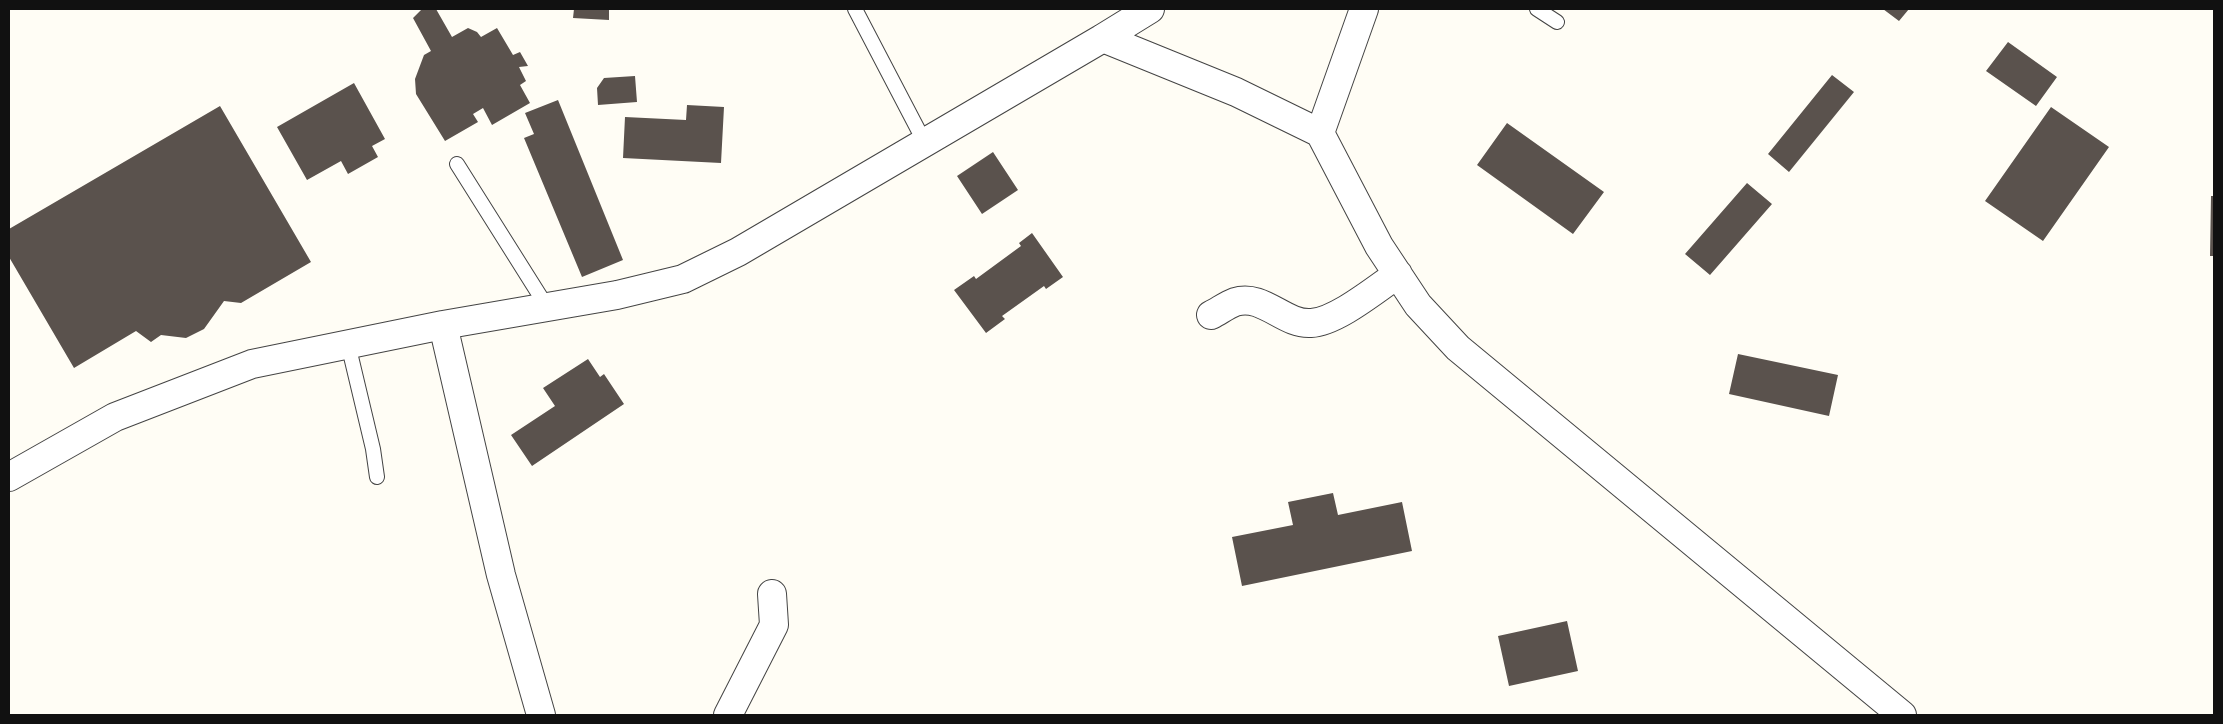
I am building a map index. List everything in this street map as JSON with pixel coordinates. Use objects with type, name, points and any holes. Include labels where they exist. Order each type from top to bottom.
[{"type":"street","points":[[9,477],[115,417],[252,364],[443,325],[617,295],[682,279],[738,252],[1150,9]]},
{"type":"street","points":[[1320,133],[1364,9]]},
{"type":"street","points":[[1103,38],[1236,92],[1320,133],[1379,246],[1418,305],[1458,348],[1902,715]]},
{"type":"street","points":[[1211,315],[1236,302],[1255,301],[1297,324],[1313,324],[1329,320],[1398,274]]},
{"type":"street","points":[[443,325],[501,575],[541,715]]},
{"type":"street","points":[[728,715],[774,626],[772,594]]},
{"type":"lane","points":[[855,9],[925,143]]},
{"type":"lane","points":[[1537,9],[1557,22]]},
{"type":"lane","points":[[457,164],[547,307]]},
{"type":"lane","points":[[348,344],[373,449],[377,476]]},
{"type":"building","points":[[422,9],[436,9],[452,37],[468,28],[477,32],[481,37],[497,28],[513,55],[520,52],[528,66],[519,67],[526,81],[520,85],[530,103],[492,125],[483,108],[473,114],[478,122],[445,141],[416,94],[415,79],[424,55],[431,51],[413,18]]},
{"type":"building","points":[[574,9],[609,9],[609,20],[573,18]]},
{"type":"building","points":[[1883,9],[1909,9],[1899,21]]},
{"type":"building","points":[[2008,42],[2057,77],[2036,106],[1986,71]]},
{"type":"building","points":[[1832,75],[1854,92],[1789,172],[1768,154]]},
{"type":"building","points":[[635,76],[637,102],[598,105],[597,88],[604,78]]},
{"type":"building","points":[[354,83],[385,139],[372,146],[378,157],[348,174],[341,161],[307,180],[277,127]]},
{"type":"building","points":[[558,100],[623,260],[582,277],[524,138],[534,134],[525,113]]},
{"type":"building","points":[[687,105],[724,107],[721,163],[623,158],[625,117],[686,120]]},
{"type":"building","points":[[220,106],[311,262],[241,303],[224,301],[204,329],[186,338],[161,335],[151,342],[136,331],[74,368],[9,257],[9,229]]},
{"type":"building","points":[[2051,107],[2109,147],[2043,241],[1985,201]]},
{"type":"building","points":[[1507,123],[1604,192],[1573,234],[1477,165]]},
{"type":"building","points":[[993,152],[1018,190],[982,214],[957,176]]},
{"type":"building","points":[[1747,183],[1772,204],[1710,275],[1685,254]]},
{"type":"building","points":[[2211,196],[2214,196],[2214,256],[2210,256]]},
{"type":"building","points":[[1032,233],[1063,277],[1046,289],[1044,286],[1002,316],[1005,319],[986,333],[954,290],[974,276],[976,279],[1021,246],[1019,243]]},
{"type":"building","points":[[1738,354],[1838,375],[1829,416],[1729,394]]},
{"type":"building","points":[[588,359],[600,377],[604,374],[624,404],[532,466],[511,435],[555,406],[543,388]]},
{"type":"building","points":[[1333,493],[1338,515],[1402,502],[1412,551],[1242,586],[1232,537],[1293,525],[1288,502]]},
{"type":"building","points":[[1567,621],[1578,671],[1509,686],[1498,636]]}]
